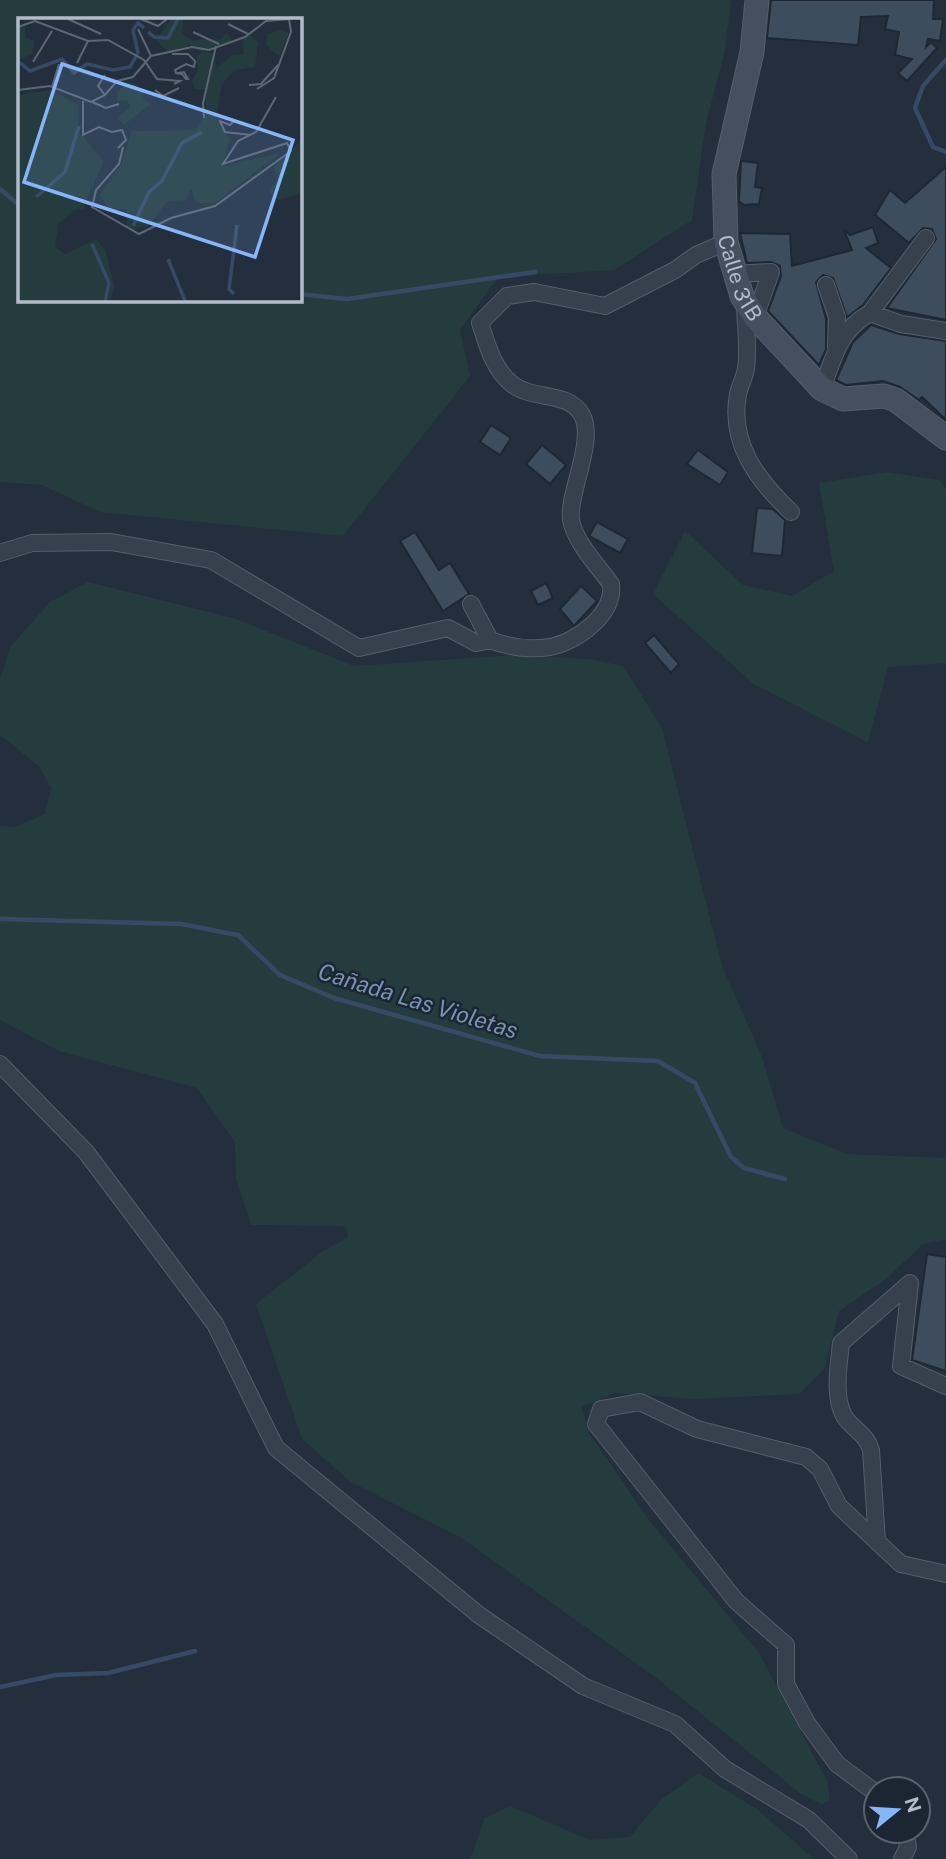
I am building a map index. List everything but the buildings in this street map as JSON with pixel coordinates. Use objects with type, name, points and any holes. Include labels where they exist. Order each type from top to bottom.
[{"type":"street","name":"Calle 31B","points":[[757,0],[752,52],[724,174],[726,242],[734,274],[750,308],[822,389]]},
{"type":"street","points":[[926,238],[870,313],[850,324],[836,351],[822,389],[843,399],[884,396],[896,400],[946,438]]},
{"type":"street","points":[[0,553],[32,542],[111,542],[211,560],[359,648],[448,628],[476,643],[490,640],[508,647],[549,647],[565,642],[586,629],[605,612],[612,591],[611,584],[571,524],[570,507],[575,497],[582,457],[584,421],[570,401],[528,394],[510,383],[495,363],[480,323],[507,296],[534,292],[605,306],[675,270],[696,255],[726,242]]},
{"type":"street","points":[[734,274],[771,272],[750,308],[746,367],[738,395],[736,424],[746,459],[768,489],[791,512]]},
{"type":"street","points":[[826,285],[837,317],[836,351]]},
{"type":"street","points":[[870,313],[901,324],[946,331]]},
{"type":"street","points":[[471,604],[490,640]]},
{"type":"street","points":[[0,1065],[86,1152],[215,1324],[276,1448],[479,1615],[583,1686],[675,1724],[725,1769],[809,1820],[849,1859]]},
{"type":"street","points":[[877,1542],[871,1450],[867,1437],[844,1415],[839,1390],[841,1343],[910,1283],[901,1366],[946,1386]]},
{"type":"street","points":[[862,1782],[838,1764],[807,1723],[786,1684],[786,1646],[736,1601],[596,1424],[601,1409],[640,1402],[697,1429],[806,1457],[820,1469],[839,1506],[901,1564],[946,1574]]},
{"type":"green space","points":[[0,0],[731,0],[725,50],[706,123],[692,220],[614,270],[498,277],[460,330],[470,376],[343,536],[100,512],[42,485],[0,482]]},
{"type":"green space","points":[[886,472],[939,480],[946,489],[946,663],[888,667],[868,742],[755,685],[653,594],[685,531],[743,585],[792,596],[834,571],[819,483]]},
{"type":"green space","points":[[88,582],[233,618],[354,666],[514,655],[589,659],[623,666],[662,728],[722,966],[762,1057],[783,1128],[847,1154],[946,1158],[946,1239],[923,1244],[886,1279],[839,1311],[825,1368],[799,1394],[694,1399],[615,1393],[582,1407],[589,1433],[649,1520],[759,1653],[827,1781],[830,1801],[821,1804],[801,1794],[654,1676],[460,1537],[351,1482],[302,1439],[256,1304],[323,1251],[347,1238],[348,1230],[342,1226],[251,1225],[236,1178],[235,1142],[197,1088],[59,1051],[0,1020],[0,826],[15,827],[45,814],[51,788],[39,766],[0,735],[0,679],[11,646],[50,602]]},
{"type":"green space","points":[[698,1773],[757,1809],[814,1859],[470,1859],[485,1818],[510,1806],[590,1840],[630,1837],[661,1800]]},
{"type":"waterway","points":[[946,60],[923,86],[915,108],[933,147],[946,152]]},
{"type":"waterway","name":"Cañada Las Violetas","points":[[0,189],[18,204]]},
{"type":"waterway","name":"Cañada Las Violetas","points":[[301,294],[347,299],[535,272]]},
{"type":"waterway","name":"Cañada Las Violetas","points":[[0,919],[181,924],[238,935],[280,975],[334,998],[540,1056],[658,1061],[695,1083],[731,1157],[744,1168],[785,1179]]},
{"type":"waterway","points":[[0,1687],[56,1675],[108,1673],[195,1651]]}]
